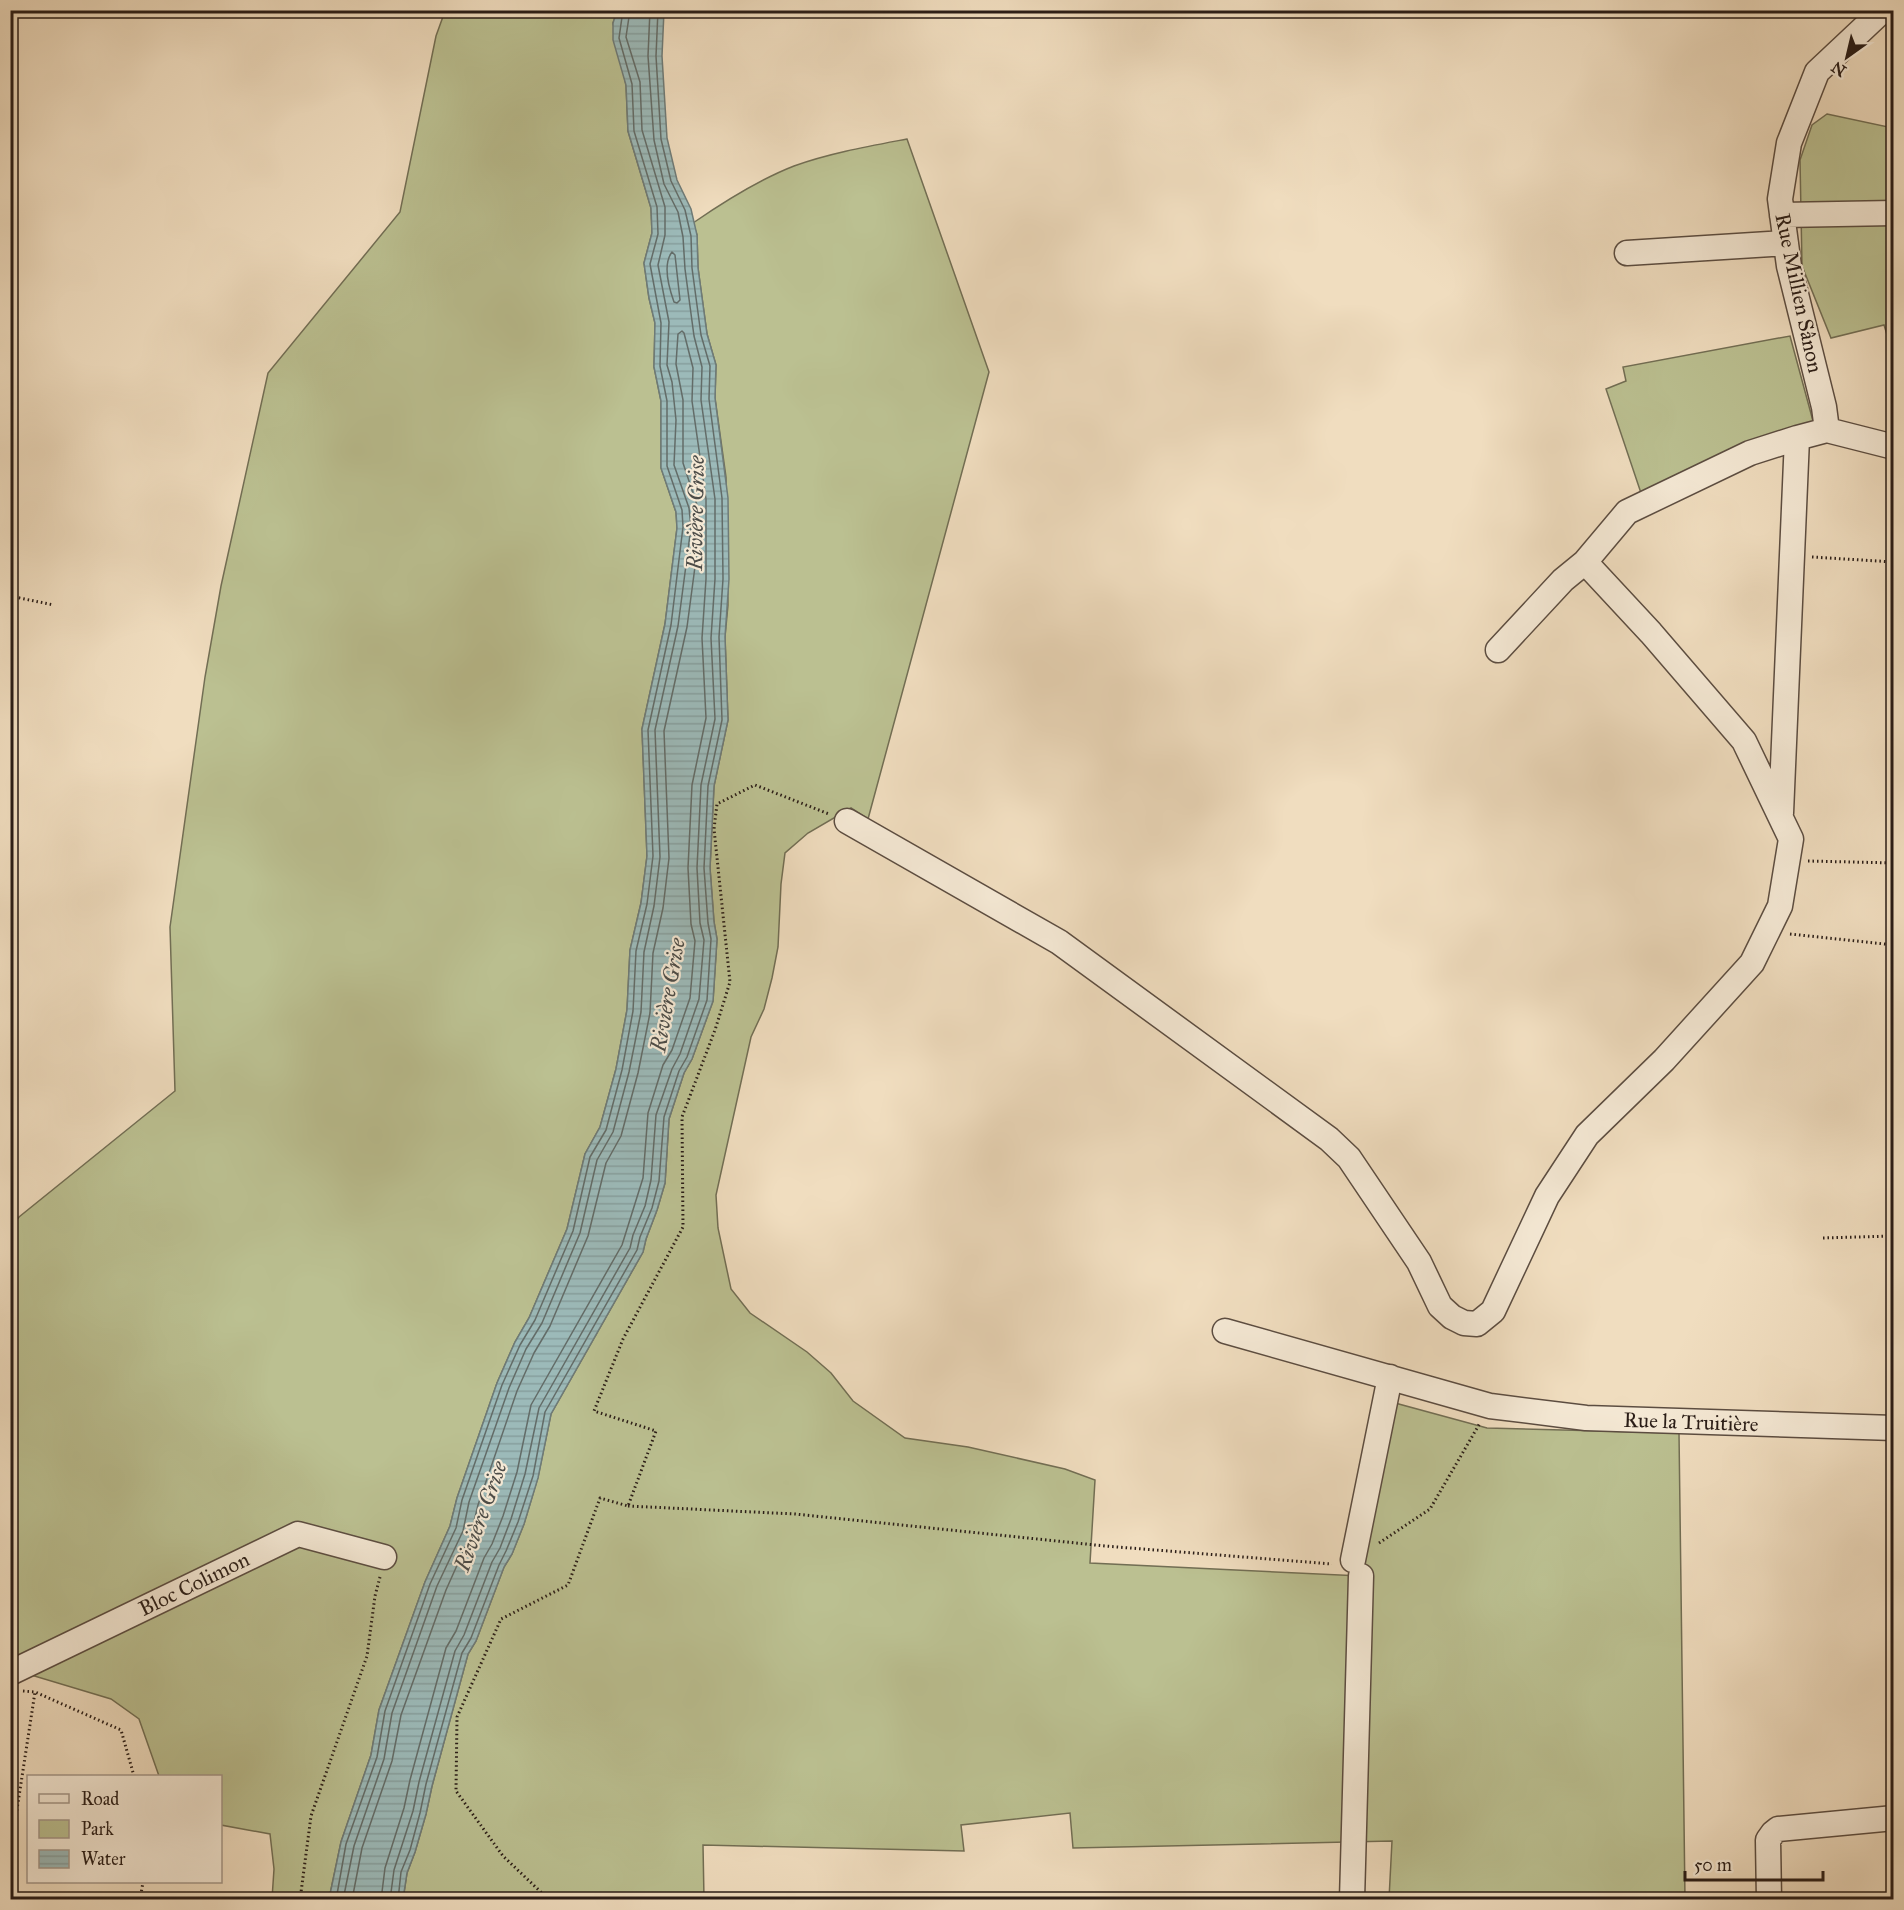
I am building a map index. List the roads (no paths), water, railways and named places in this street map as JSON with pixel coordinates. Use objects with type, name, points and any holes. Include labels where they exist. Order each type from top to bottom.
[{"type":"street","name":"Rue Millien Sânon","points":[[1827,430],[1824,407],[1789,266],[1780,199],[1789,143],[1817,72],[1884,10]]},
{"type":"street","points":[[1782,215],[1893,213]]},
{"type":"street","points":[[1627,253],[1786,243]]},
{"type":"street","points":[[1498,650],[1563,580],[1586,562],[1627,512],[1750,453],[1827,430],[1893,447]]},
{"type":"street","points":[[1781,818],[1797,438]]},
{"type":"street","points":[[847,821],[1059,942],[1329,1139],[1348,1158],[1419,1262],[1440,1306],[1452,1317],[1464,1323],[1477,1324],[1493,1311],[1547,1196],[1587,1135],[1664,1060],[1752,963],[1780,906],[1791,840],[1744,741],[1586,562]]},
{"type":"street","name":"Rue la Truitière","points":[[1225,1331],[1490,1406],[1586,1418],[1893,1428]]},
{"type":"street","points":[[1352,1899],[1357,1568],[1390,1377]]},
{"type":"street","name":"Bloc Colimon","points":[[15,1682],[298,1534],[384,1557]]},
{"type":"street","points":[[1769,1899],[1768,1840],[1778,1829],[1893,1818]]},
{"type":"water","name":"Rivière Grise","points":[[617,11],[664,11],[662,56],[667,138],[677,180],[691,209],[697,235],[698,268],[707,334],[716,365],[715,398],[728,498],[729,579],[725,637],[728,720],[714,786],[710,868],[717,939],[713,1001],[692,1059],[684,1073],[669,1119],[665,1183],[643,1252],[551,1414],[538,1478],[524,1524],[504,1567],[476,1641],[468,1654],[426,1814],[407,1873],[403,1899],[329,1899],[341,1842],[371,1755],[379,1710],[425,1582],[450,1526],[457,1498],[497,1383],[515,1342],[529,1318],[567,1229],[585,1154],[600,1127],[616,1069],[627,1010],[630,950],[641,903],[647,856],[642,729],[665,624],[677,528],[676,512],[661,468],[661,401],[654,367],[655,323],[644,263],[652,233],[651,208],[628,131],[626,85],[613,40],[613,23]]}]
